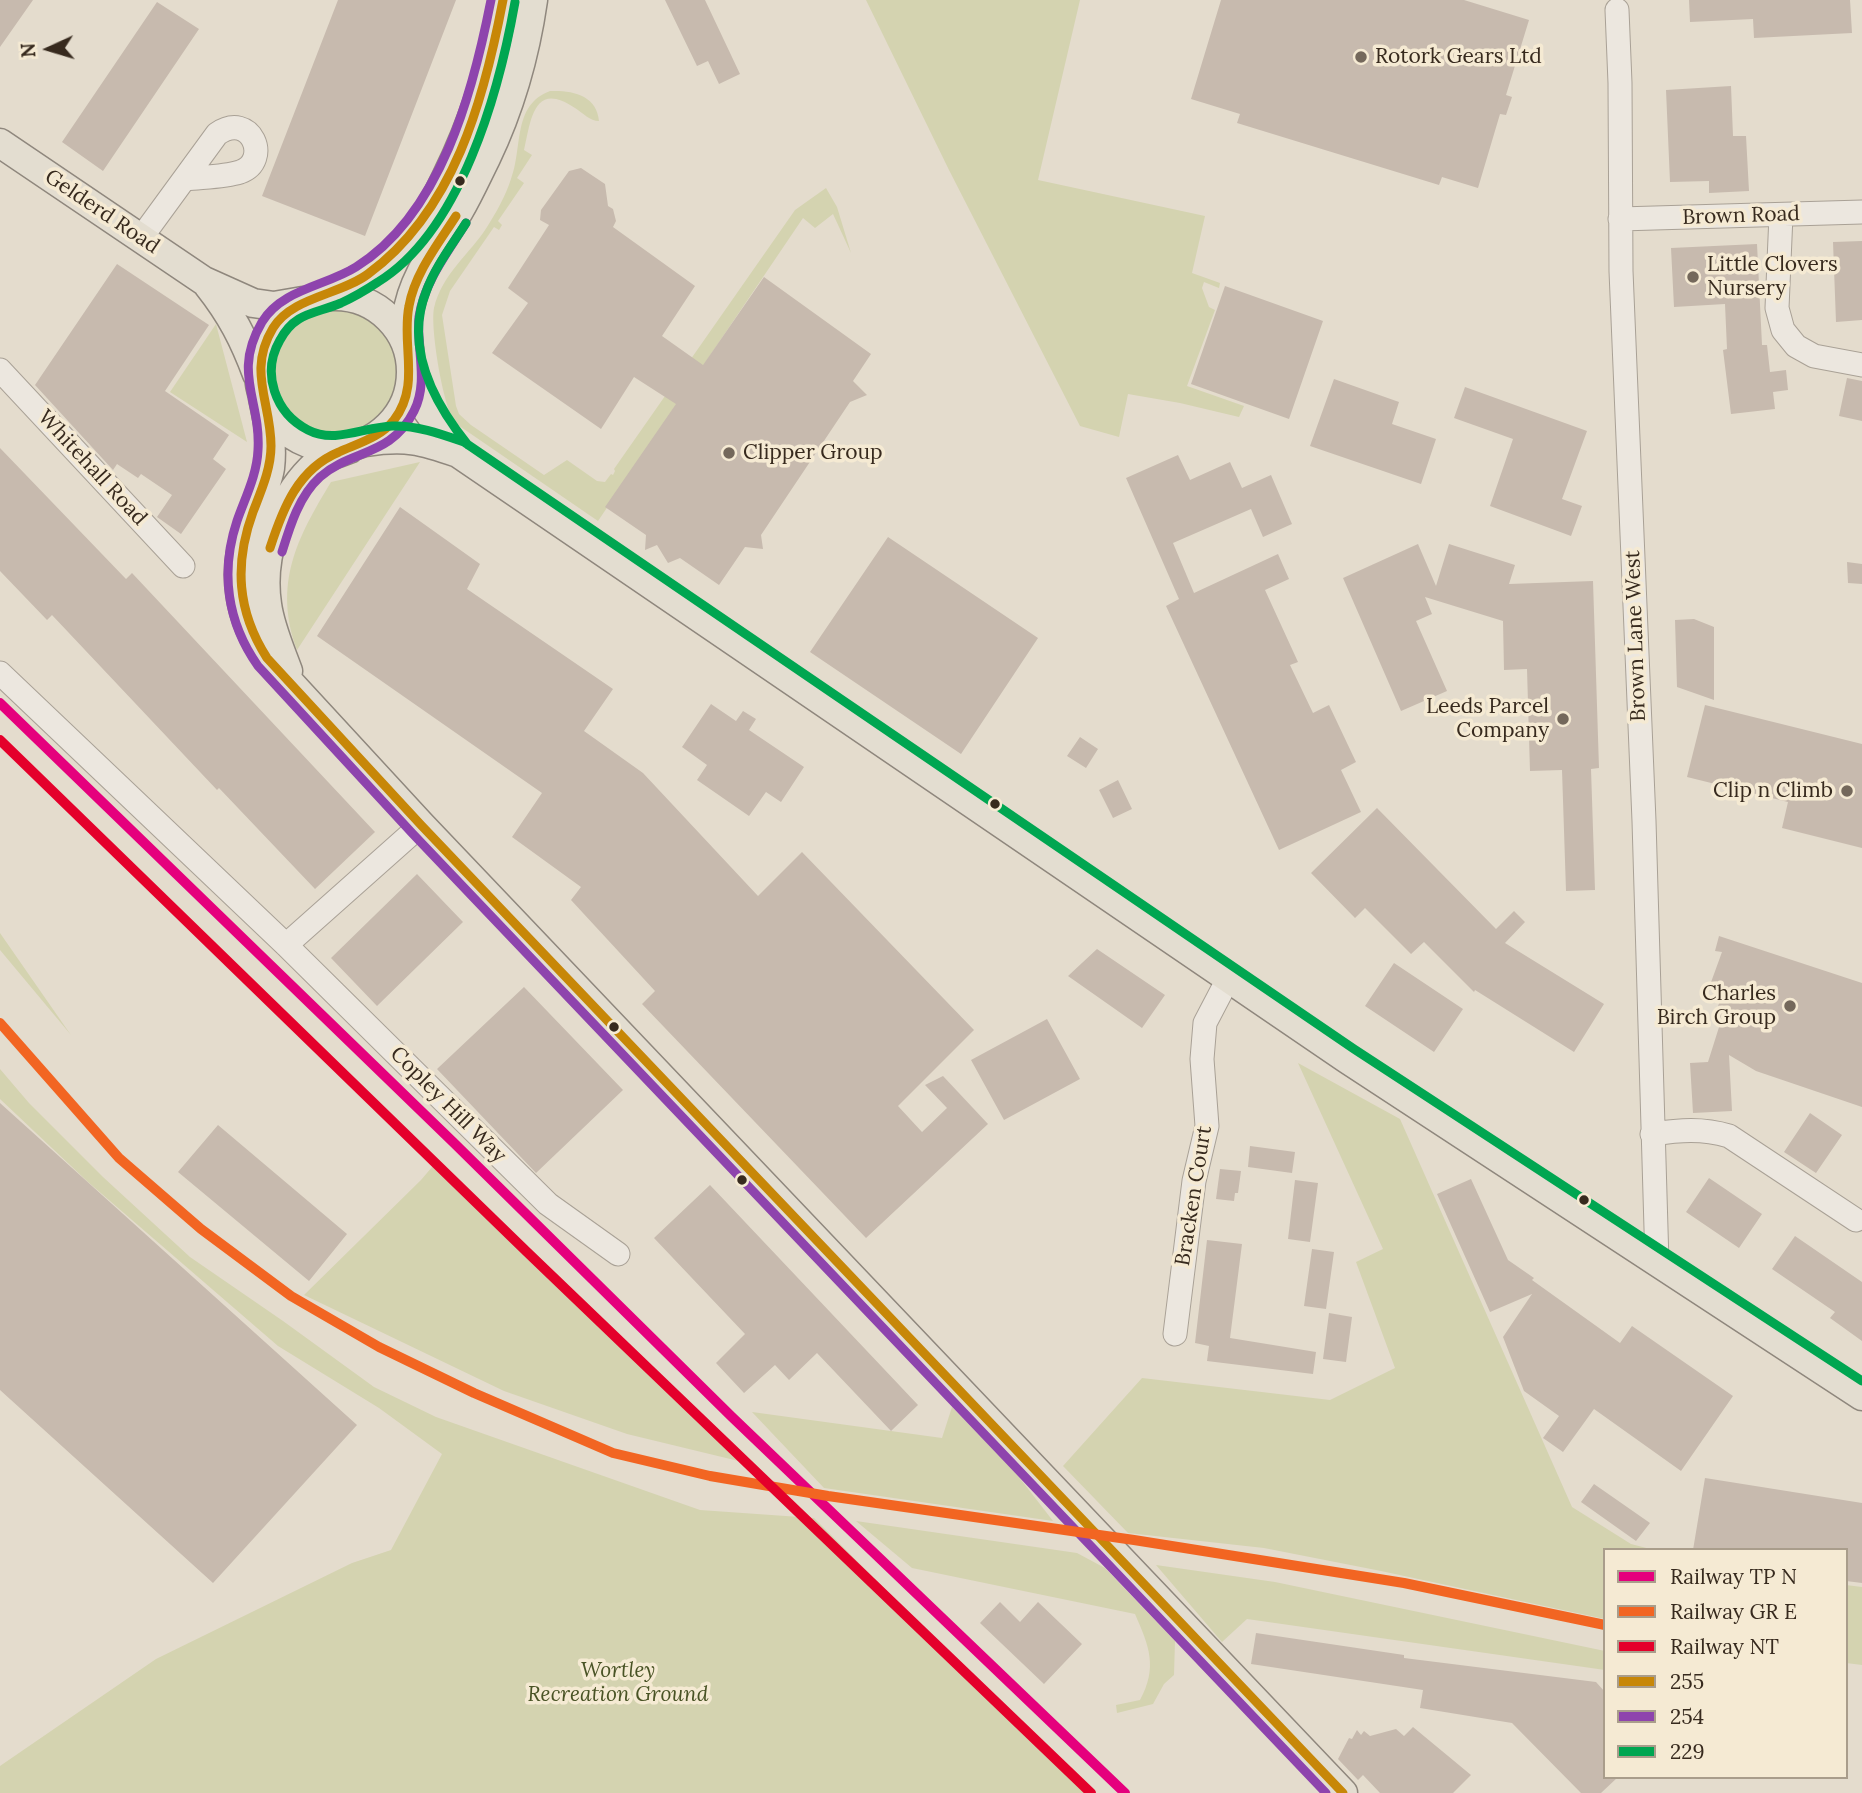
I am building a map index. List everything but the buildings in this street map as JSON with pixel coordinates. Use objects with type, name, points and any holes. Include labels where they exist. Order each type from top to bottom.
[{"type":"main road","points":[[503,0],[498,33],[483,90],[462,145],[437,196],[415,231],[401,249],[365,277],[290,310],[275,324],[264,342],[259,362],[271,446],[270,470],[244,537],[239,589],[247,623],[267,657],[422,825],[1343,1793]]},
{"type":"main road","points":[[293,683],[279,649],[267,606],[265,580],[270,549],[281,515],[296,488],[312,468],[325,458],[361,444],[393,422],[404,404],[411,383],[406,318],[412,293],[461,208],[509,104],[526,43],[533,0]]},
{"type":"main road","name":"Gelderd Road","points":[[0,143],[204,281],[253,303],[274,306],[318,297]]},
{"type":"main road","name":"Gelderd Road","points":[[204,281],[230,313],[247,346],[261,389]]},
{"type":"main road","points":[[318,297],[347,296],[367,302],[386,314],[401,332],[427,410],[458,453]]},
{"type":"main road","points":[[261,389],[271,414],[288,433],[310,444],[333,449],[393,438],[421,440],[458,453],[1347,1059],[1862,1396]]},
{"type":"street","name":"Brown Lane West","points":[[1617,10],[1620,83],[1619,219],[1645,846],[1657,1262]]},
{"type":"street","points":[[141,238],[186,179]]},
{"type":"street","name":"Brown Road","points":[[1619,219],[1862,212]]},
{"type":"street","points":[[1781,215],[1777,309],[1783,330],[1796,346],[1814,356],[1862,365]]},
{"type":"street","name":"Whitehall Road","points":[[0,370],[183,566]]},
{"type":"street","name":"Copley Hill Way","points":[[0,673],[286,945],[548,1204],[618,1254]]},
{"type":"street","points":[[286,945],[422,825]]},
{"type":"street","name":"Bracken Court","points":[[1175,1334],[1194,1181],[1207,1126],[1202,1059],[1205,1023],[1228,979]]},
{"type":"street","points":[[1652,1134],[1688,1129],[1709,1130],[1729,1136],[1856,1220]]},
{"type":"green space","points":[[866,0],[1080,0],[1038,180],[1205,216],[1192,273],[1220,283],[1219,288],[1204,282],[1202,288],[1209,307],[1215,310],[1187,386],[1244,406],[1239,417],[1128,394],[1119,437],[1080,426],[949,170]]},
{"type":"green space","points":[[550,91],[582,96],[594,105],[599,121],[561,100],[551,98],[537,107],[532,116],[524,150],[532,155],[517,178],[524,183],[498,221],[502,225],[499,230],[494,227],[450,291],[442,315],[459,414],[544,475],[567,460],[597,481],[605,482],[613,475],[614,469],[795,210],[826,188],[837,207],[851,253],[833,214],[815,228],[803,218],[598,521],[455,423],[446,401],[436,349],[433,318],[438,296],[497,210],[515,167],[524,117],[538,98]]},
{"type":"green space","points":[[336,309],[360,314],[380,327],[393,347],[398,371],[393,395],[380,415],[360,428],[336,433],[312,428],[292,415],[279,395],[274,371],[279,347],[292,327],[312,314]]},
{"type":"green space","points":[[216,324],[247,442],[170,392]]},
{"type":"green space","points":[[420,462],[297,650],[287,604],[292,562],[308,523],[331,482]]},
{"type":"green space","points":[[0,933],[66,1028],[71,1035],[0,950]]},
{"type":"green space","points":[[1298,1063],[1400,1119],[1572,1507],[1631,1544],[1646,1548],[1603,1548],[1603,1619],[1264,1548],[1128,1533],[1063,1466],[1142,1378],[1330,1400],[1395,1368],[1356,1262],[1383,1249]]},
{"type":"green space","name":"Wortley Recreation Ground","points":[[0,1069],[29,1103],[103,1177],[190,1257],[374,1387],[436,1417],[700,1510],[814,1518],[1089,1793],[0,1793],[0,1766],[156,1659],[352,1563],[391,1550],[442,1454],[379,1408],[278,1346],[88,1182],[0,1099]]},
{"type":"green space","points":[[438,1160],[755,1465],[627,1434],[504,1391],[304,1295]]},
{"type":"green space","points":[[952,1407],[1015,1472],[1053,1521],[824,1488],[752,1412],[942,1438]]},
{"type":"green space","points":[[856,1521],[1077,1553],[1105,1568],[1175,1641],[1174,1675],[1164,1684],[1153,1704],[1117,1713],[1116,1705],[1140,1700],[1149,1677],[1147,1647],[1135,1614],[912,1568]]},
{"type":"green space","points":[[1156,1565],[1275,1582],[1603,1651],[1603,1670],[1247,1619],[1222,1642]]},
{"type":"green space","points":[[1848,1585],[1862,1587],[1862,1665],[1848,1663]]},
{"type":"transit line","name":"254","points":[[491,0],[463,111],[449,148],[410,216],[385,244],[356,267],[281,302],[262,322],[253,340],[248,372],[256,416],[258,450],[253,477],[232,540],[228,578],[233,614],[239,632],[258,666],[412,833],[1326,1793]]},
{"type":"transit line","name":"255","points":[[503,0],[475,114],[461,151],[423,219],[398,248],[368,274],[292,309],[273,328],[265,344],[261,373],[271,455],[243,550],[242,587],[249,623],[267,658],[421,825],[1343,1793]]},
{"type":"transit line","name":"229","points":[[515,2],[499,77],[487,117],[454,195],[432,229],[407,259],[378,282],[341,303],[299,319],[280,340],[274,353],[272,378],[274,391],[287,413],[297,423],[318,434],[339,435],[401,426],[464,442],[1354,1049],[1862,1381]]},
{"type":"transit line","name":"255","points":[[270,548],[280,519],[303,479],[325,459],[383,431],[402,407],[409,379],[407,321],[412,294],[428,259],[456,216]]},
{"type":"transit line","name":"254","points":[[282,552],[296,512],[306,493],[320,477],[345,461],[383,445],[405,426],[414,411],[421,388],[419,317],[422,304],[438,268],[466,223]]},
{"type":"transit line","name":"229","points":[[466,223],[444,256],[426,292],[418,334],[426,374],[434,393],[468,445]]},
{"type":"transit line","points":[[0,703],[732,1417],[1125,1793]]},
{"type":"transit line","points":[[0,1023],[119,1158],[201,1229],[291,1296],[379,1347],[474,1393],[613,1453],[710,1476],[828,1496],[1134,1540],[1404,1583],[1603,1625]]},
{"type":"rail line","name":"NT","points":[[0,740],[527,1252],[1091,1793]]},
{"type":"place","name":"Rotork Gears Ltd","points":[[1361,57]]},
{"type":"place","name":"Little Clovers Nursery","points":[[1693,277]]},
{"type":"place","name":"Clipper Group","points":[[729,453]]},
{"type":"place","name":"Leeds Parcel Company","points":[[1563,719]]},
{"type":"place","name":"Clip n Climb","points":[[1847,791]]},
{"type":"place","name":"Charles Birch Group","points":[[1790,1006]]}]
